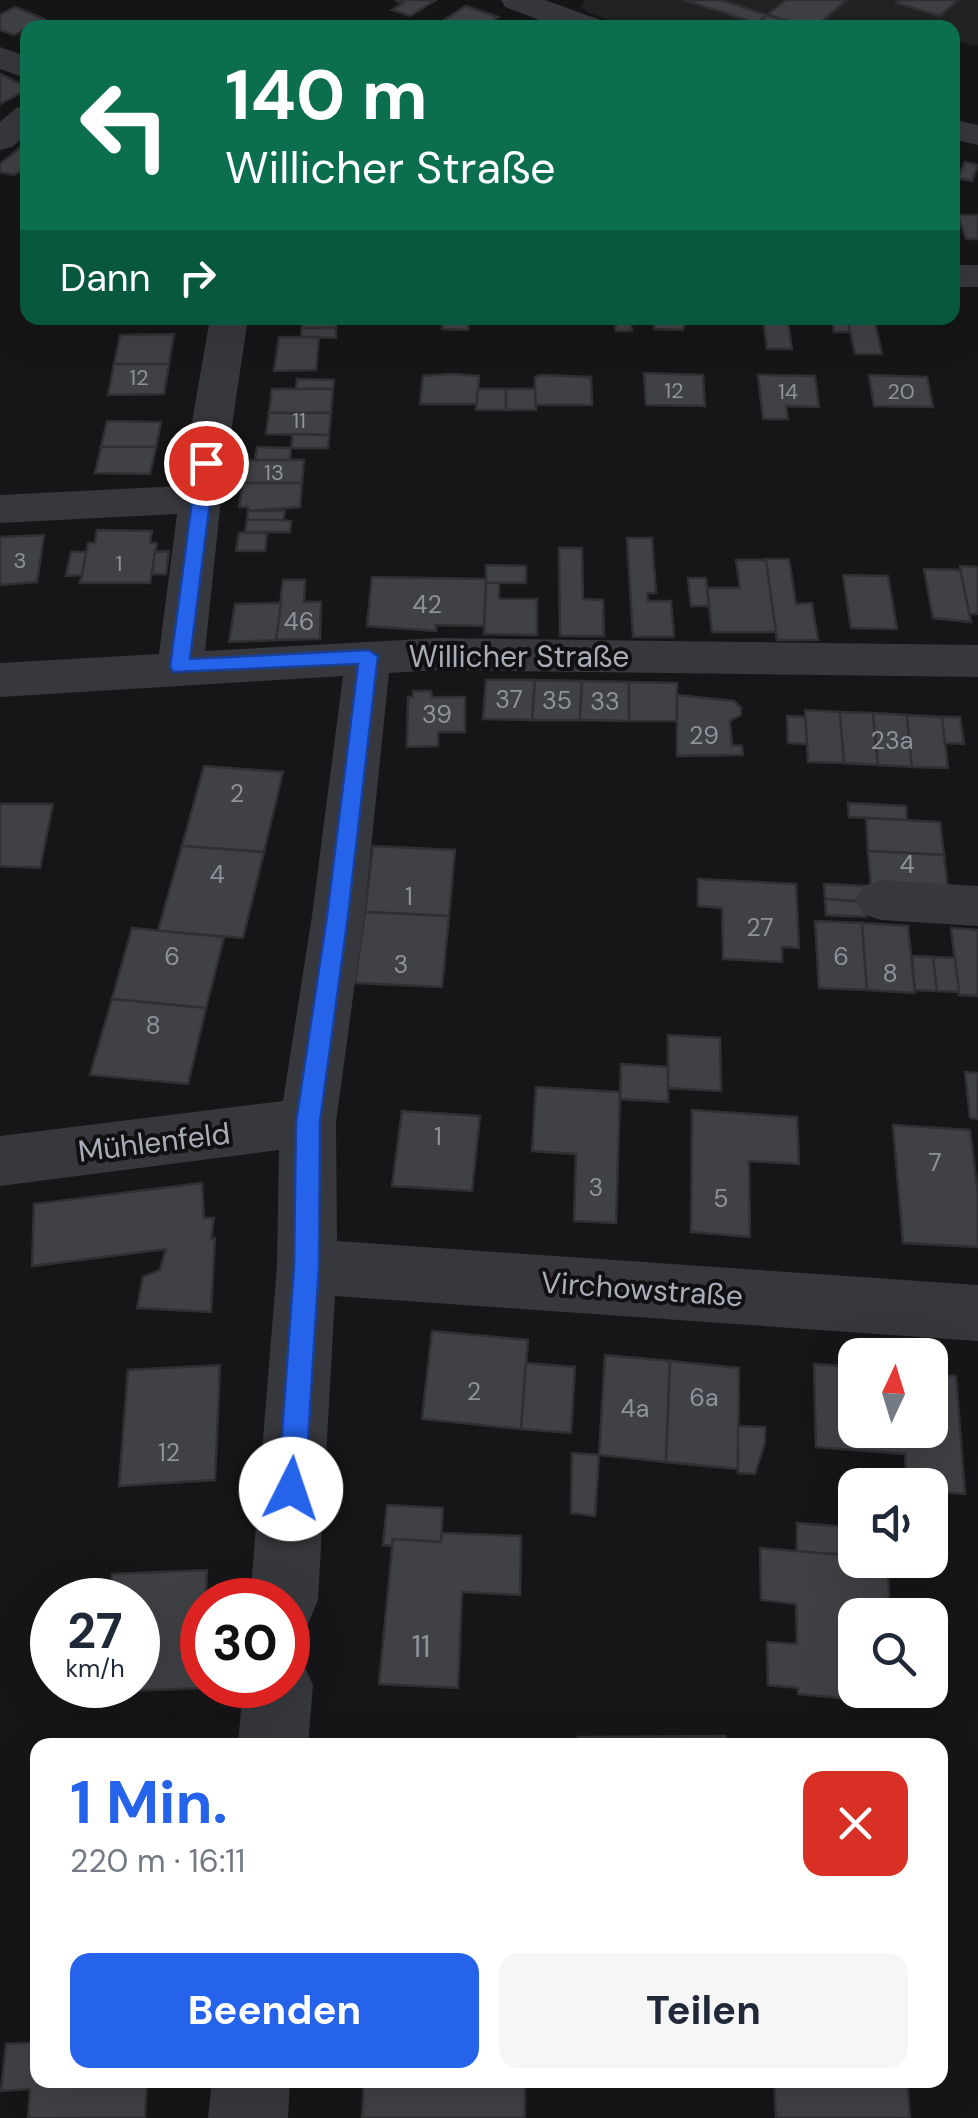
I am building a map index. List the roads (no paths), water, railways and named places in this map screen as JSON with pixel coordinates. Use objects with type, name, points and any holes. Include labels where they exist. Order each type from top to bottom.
[{"type":"street","points":[[516,0],[546,13]]},
{"type":"street","points":[[0,140],[20,122]]},
{"type":"street","points":[[180,667],[200,499],[228,325]]},
{"type":"street","points":[[0,510],[200,499]]},
{"type":"street","name":"Willicher Straße","points":[[0,680],[368,656],[506,654],[978,661]]},
{"type":"street","points":[[285,1578],[306,1266],[308,1122],[338,916],[368,656]]},
{"type":"street","points":[[881,900],[978,906]]},
{"type":"street","name":"Mühlenfeld","points":[[0,1160],[308,1122]]},
{"type":"street","name":"Virchowstraße","points":[[306,1266],[978,1313]]},
{"type":"street","points":[[274,1738],[276,1708]]},
{"type":"street","points":[[248,2118],[250,2088]]}]
